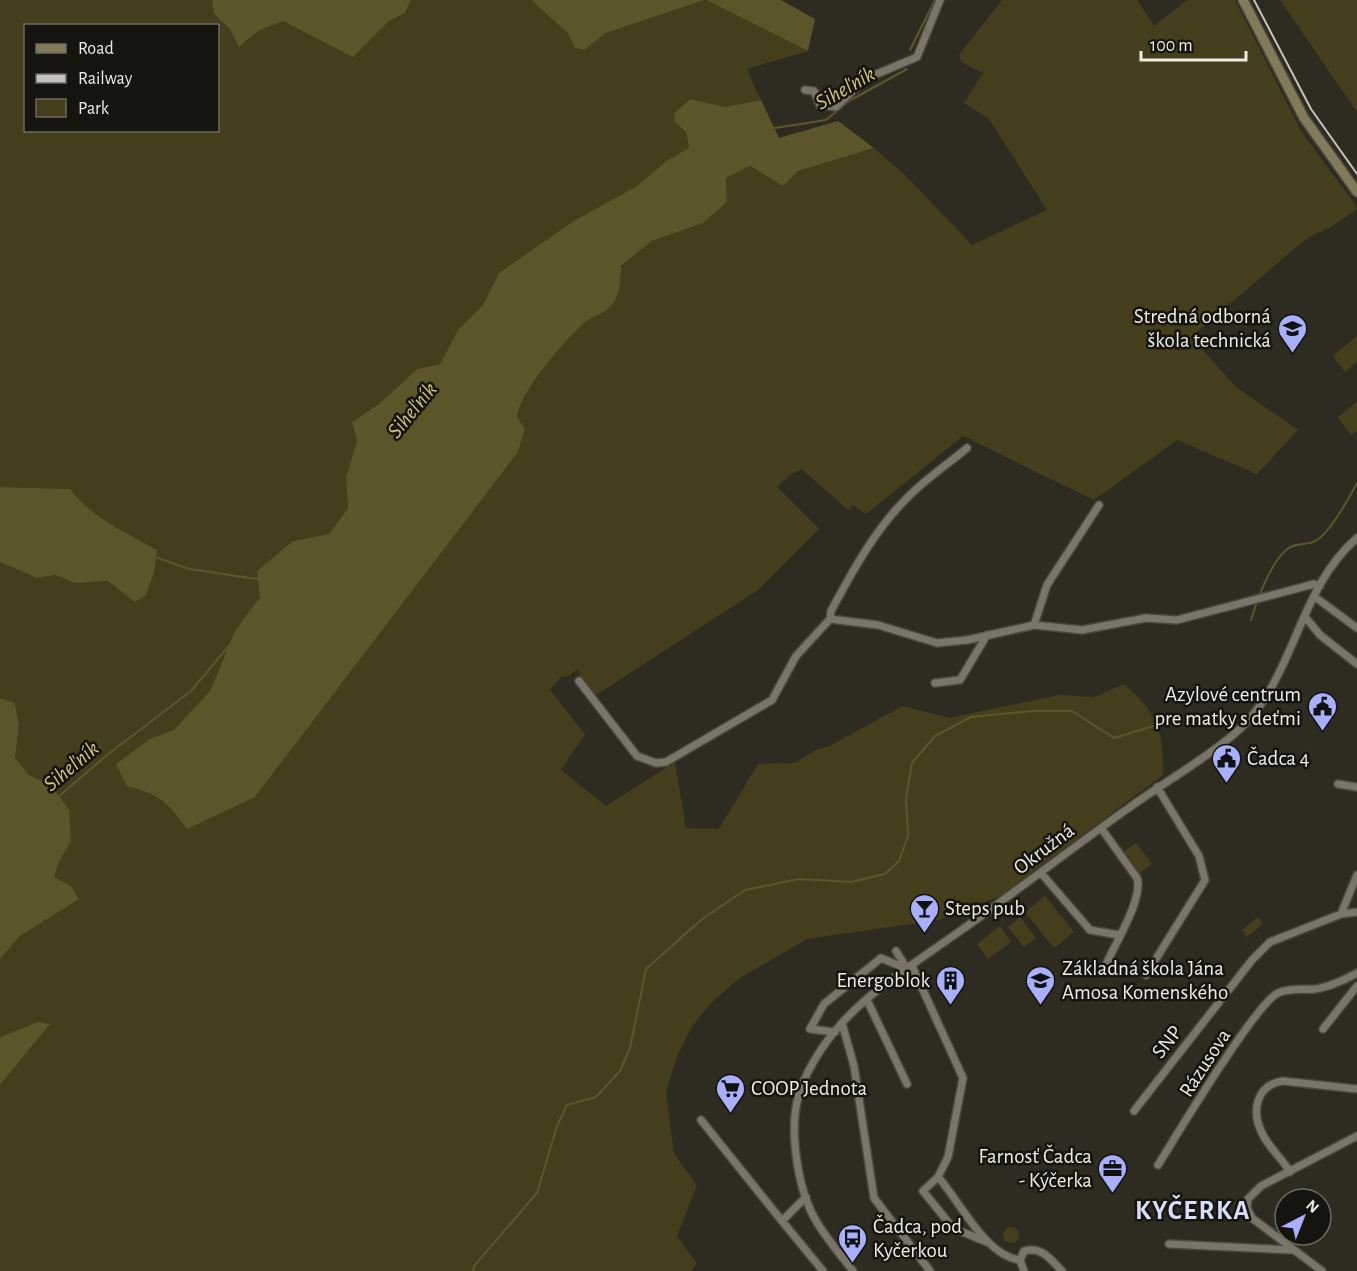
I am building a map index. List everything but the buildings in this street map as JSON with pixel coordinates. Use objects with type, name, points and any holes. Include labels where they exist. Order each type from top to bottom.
[{"type":"main road","points":[[1244,0],[1304,118],[1357,192]]},
{"type":"street","points":[[805,90],[813,91],[820,105],[836,107],[865,79],[917,57],[940,0]]},
{"type":"street","points":[[579,681],[637,756],[656,763],[666,762],[772,700],[796,656],[830,619],[831,611],[864,552],[906,498],[967,448]]},
{"type":"street","points":[[1034,625],[1047,585],[1099,505]]},
{"type":"street","name":"Okružná","points":[[853,1271],[822,1231],[806,1197],[793,1138],[798,1100],[819,1053],[842,1023],[867,1000],[1157,787],[1232,736],[1252,717],[1270,692],[1320,586],[1335,561],[1357,538]]},
{"type":"street","points":[[830,619],[878,625],[937,643],[1034,625],[1082,630],[1146,618],[1177,620],[1314,584],[1320,586]]},
{"type":"street","points":[[1315,597],[1357,628]]},
{"type":"street","points":[[1306,618],[1320,635],[1357,664]]},
{"type":"street","points":[[934,683],[960,680],[987,635]]},
{"type":"street","points":[[1338,784],[1357,787]]},
{"type":"street","points":[[1146,975],[1205,880],[1199,856],[1157,787]]},
{"type":"street","points":[[1101,828],[1138,882],[1134,904],[1106,965]]},
{"type":"street","points":[[1041,873],[1090,930],[1119,935]]},
{"type":"street","points":[[1341,914],[1357,875]]},
{"type":"street","name":"SNP","points":[[1134,1111],[1265,947],[1281,937],[1341,914],[1357,912]]},
{"type":"street","points":[[896,951],[910,968],[963,1077],[948,1157],[938,1177],[923,1191],[925,1196],[953,1228],[989,1243],[1011,1259],[1020,1260]]},
{"type":"street","points":[[835,1032],[810,1029],[824,1004],[881,958],[910,968]]},
{"type":"street","name":"Rázusova","points":[[1158,1165],[1227,1057],[1271,997],[1287,991],[1317,989],[1337,983],[1357,973]]},
{"type":"street","points":[[1323,1029],[1357,986]]},
{"type":"street","points":[[867,1000],[907,1084]]},
{"type":"street","points":[[842,1023],[854,1066],[874,1198],[930,1271]]},
{"type":"street","points":[[1290,1172],[1265,1138],[1258,1124],[1256,1107],[1262,1092],[1274,1083],[1283,1081],[1357,1089]]},
{"type":"street","points":[[701,1120],[823,1271]]},
{"type":"street","points":[[1322,1271],[1252,1218],[1247,1208],[1248,1199],[1253,1191],[1357,1137]]},
{"type":"street","points":[[938,1177],[989,1243]]},
{"type":"street","points":[[782,1221],[806,1197]]},
{"type":"street","points":[[1169,1244],[1294,1250]]},
{"type":"street","points":[[1024,1271],[1020,1260],[1023,1251],[1032,1249],[1042,1251],[1062,1271]]},
{"type":"green space","points":[[0,0],[212,0],[214,14],[247,42],[260,30],[283,20],[353,56],[388,22],[405,13],[411,0],[531,0],[556,21],[584,50],[606,33],[706,0],[808,51],[747,69],[761,100],[725,107],[689,99],[675,112],[686,132],[689,148],[666,161],[637,186],[572,222],[499,273],[483,305],[458,330],[440,364],[417,369],[379,404],[352,422],[357,441],[346,477],[348,508],[329,534],[293,541],[261,597],[235,631],[210,691],[174,731],[150,739],[127,786],[148,792],[170,805],[255,797],[518,452],[525,429],[517,417],[526,394],[545,367],[584,323],[612,305],[619,290],[621,267],[652,241],[703,223],[727,202],[726,178],[750,166],[783,186],[798,171],[874,148],[905,175],[972,245],[1047,210],[989,119],[964,103],[983,73],[961,62],[959,55],[1002,0],[1137,0],[1154,26],[1187,0],[1235,0],[1301,131],[1357,209],[1331,227],[1307,238],[1191,337],[1236,387],[1298,430],[1257,474],[1177,440],[1094,500],[963,436],[866,514],[853,505],[848,510],[802,469],[791,474],[777,487],[819,529],[758,590],[593,697],[581,679],[578,669],[569,676],[561,677],[550,690],[585,734],[561,770],[606,806],[675,762],[686,828],[719,829],[758,764],[795,763],[902,706],[949,718],[1059,695],[1094,697],[1124,684],[1152,714],[1160,734],[1163,775],[1000,896],[938,920],[807,939],[740,978],[711,1003],[691,1028],[678,1054],[666,1092],[674,1154],[697,1185],[677,1236],[697,1264],[691,1271],[0,1271],[0,1085],[49,1024],[38,1022],[0,1037],[0,959],[20,936],[78,899],[71,886],[54,878],[59,862],[71,841],[51,785],[29,775],[15,758],[19,725],[15,703],[0,698],[0,562],[37,578],[55,575],[75,583],[108,581],[157,550],[99,516],[70,489],[0,487]]},
{"type":"green space","points":[[1280,0],[1357,0],[1357,112]]},
{"type":"green space","points":[[1357,336],[1357,362],[1345,372],[1333,356]]},
{"type":"green space","points":[[1357,402],[1357,431],[1351,435],[1338,417]]},
{"type":"green space","points":[[1136,843],[1152,864],[1140,873],[1124,851]]},
{"type":"green space","points":[[1045,896],[1074,932],[1054,948],[1025,912]]},
{"type":"green space","points":[[1020,917],[1036,938],[1024,947],[1008,927]]},
{"type":"green space","points":[[1258,917],[1263,924],[1247,937],[1242,930]]},
{"type":"green space","points":[[1000,926],[1011,942],[988,959],[977,944]]},
{"type":"green space","points":[[1011,1227],[1017,1229],[1019,1235],[1017,1241],[1011,1243],[1005,1241],[1003,1235],[1005,1229]]},
{"type":"shaded area","points":[[212,0],[411,0],[405,13],[388,22],[353,57],[283,21],[260,30],[239,47],[230,29],[214,14]]},
{"type":"shaded area","points":[[531,0],[705,0],[606,33],[584,50],[575,48],[568,33]]},
{"type":"shaded area","points":[[706,0],[781,0],[815,19],[808,51]]},
{"type":"shaded area","points":[[690,99],[725,107],[761,100],[779,138],[838,121],[874,148],[798,171],[783,186],[750,166],[726,178],[727,202],[703,223],[652,241],[621,266],[619,289],[612,305],[576,331],[544,367],[526,394],[517,417],[525,429],[518,452],[255,797],[187,829],[162,800],[127,786],[116,764],[150,739],[174,730],[210,691],[235,631],[260,597],[257,571],[293,541],[329,534],[348,508],[346,477],[357,441],[352,422],[379,404],[417,369],[440,364],[458,330],[483,305],[499,273],[572,222],[637,186],[666,161],[689,148],[686,132],[674,121],[675,112]]},
{"type":"shaded area","points":[[0,487],[70,489],[99,516],[157,550],[154,573],[146,595],[135,602],[108,581],[75,583],[55,575],[37,578],[0,562]]},
{"type":"shaded area","points":[[0,698],[15,703],[19,725],[15,758],[29,775],[51,785],[69,810],[71,841],[59,862],[54,877],[71,886],[79,899],[20,936],[0,959]]},
{"type":"shaded area","points":[[38,1022],[50,1024],[0,1085],[0,1037]]},
{"type":"waterway","name":"Siheľník","points":[[910,50],[935,0]]},
{"type":"waterway","name":"Siheľník","points":[[0,862],[28,823],[107,755],[191,691],[310,549],[337,543],[407,437],[438,407],[515,277],[634,209],[695,156],[731,135],[826,120],[849,101],[907,69]]},
{"type":"waterway","points":[[1251,620],[1265,583],[1280,556],[1295,545],[1319,539],[1338,516],[1357,483]]},
{"type":"waterway","points":[[0,515],[71,527],[189,569],[284,583]]},
{"type":"waterway","points":[[473,1271],[474,1266],[537,1193],[557,1126],[567,1105],[596,1097],[620,1071],[630,1048],[646,969],[701,920],[745,890],[799,879],[851,882],[885,874],[899,861],[908,836],[906,798],[912,763],[935,736],[971,717],[1031,711],[1072,711],[1114,738],[1160,724],[1182,724]]},
{"type":"railway","points":[[1254,0],[1311,109],[1357,174]]},
{"type":"place","name":"Stredná odborná škola technická","points":[[1292,354]]},
{"type":"place","name":"Azylové centrum pre matky s deťmi","points":[[1322,732]]},
{"type":"place","name":"Čadca 4","points":[[1226,784]]},
{"type":"place","name":"Steps pub","points":[[924,934]]},
{"type":"place","name":"Energoblok","points":[[951,1006]]},
{"type":"place","name":"Základná škola Jána Amosa Komenského","points":[[1041,1006]]},
{"type":"place","name":"COOP Jednota","points":[[730,1114]]},
{"type":"place","name":"Farnosť Čadca - Kýčerka","points":[[1113,1194]]},
{"type":"place","name":"Čadca, pod Kyčerkou","points":[[852,1264]]},
{"type":"district","name":"KYČERKA","points":[[1193,1210]]}]
